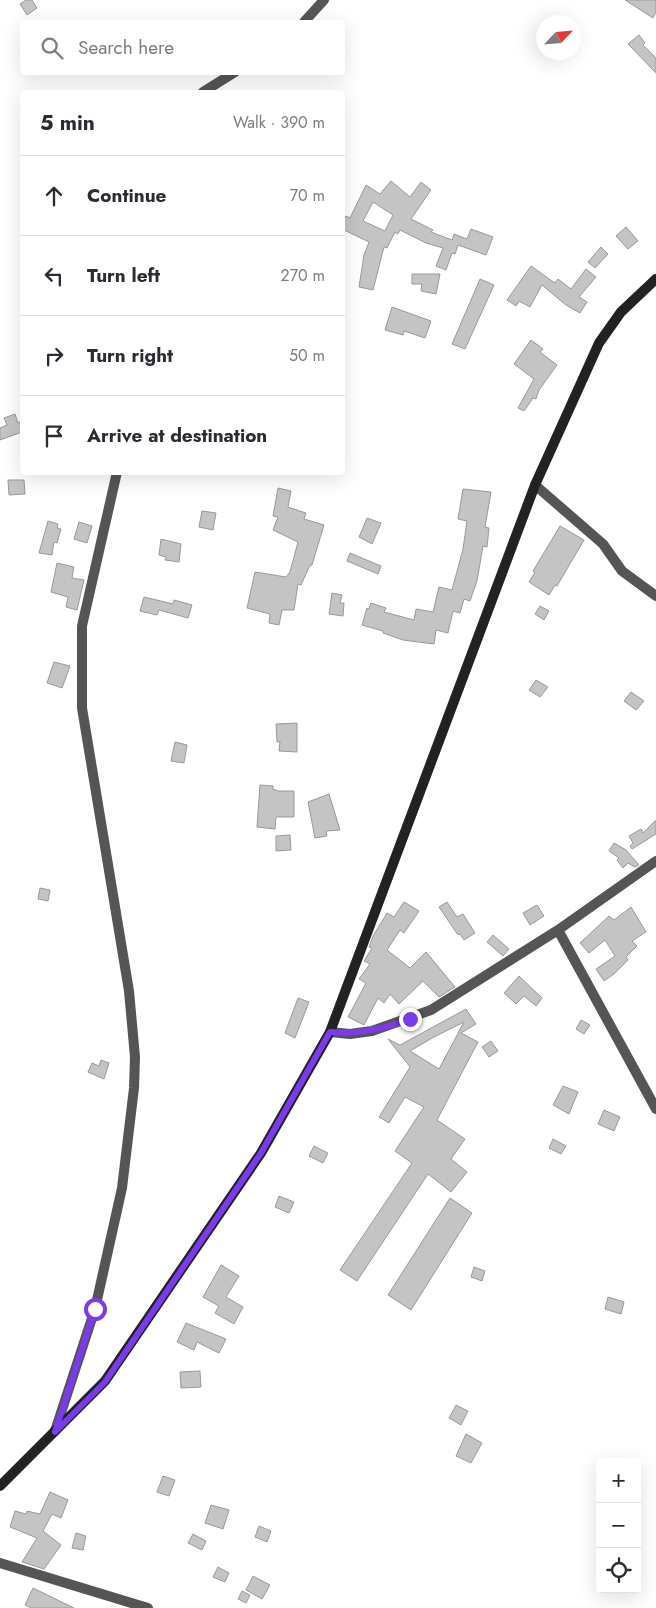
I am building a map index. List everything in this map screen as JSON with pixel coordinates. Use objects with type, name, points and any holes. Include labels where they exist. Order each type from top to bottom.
[{"type":"main road","points":[[0,1486],[105,1382],[261,1153],[330,1032],[535,485],[599,343],[622,312],[656,279]]},
{"type":"street","points":[[306,20],[324,0]]},
{"type":"street","points":[[206,90],[230,75]]},
{"type":"street","points":[[55,1432],[99,1292],[122,1188],[134,1088],[135,1057],[130,991],[82,708],[82,626],[103,528],[116,484],[117,475]]},
{"type":"street","points":[[535,485],[603,544],[622,571],[656,596]]},
{"type":"street","points":[[330,1032],[350,1034],[372,1031],[431,1010],[558,930],[656,861]]},
{"type":"street","points":[[558,930],[656,1109]]},
{"type":"street","points":[[0,1563],[148,1608]]},
{"type":"building","points":[[26,0],[32,0],[37,8],[27,15],[20,4]]},
{"type":"building","points":[[625,0],[656,0],[656,12],[653,18]]},
{"type":"building","points":[[639,35],[645,43],[643,45],[656,58],[656,73],[628,44]]},
{"type":"building","points":[[391,181],[410,197],[421,182],[431,190],[411,219],[433,230],[431,232],[452,240],[454,234],[467,239],[471,229],[493,237],[486,255],[458,245],[455,254],[452,253],[446,270],[436,266],[443,248],[426,243],[400,230],[398,234],[395,232],[387,248],[384,247],[373,290],[359,287],[364,255],[369,242],[345,230],[345,218],[346,216],[350,218],[366,185],[380,194]],"holes":[[[373,202],[393,215],[385,231],[363,221]]]},
{"type":"building","points":[[626,227],[638,241],[628,249],[616,236]]},
{"type":"building","points":[[601,247],[608,254],[595,268],[588,262]]},
{"type":"building","points":[[531,266],[555,283],[558,279],[571,289],[586,269],[596,277],[579,297],[587,302],[580,313],[566,305],[542,285],[530,307],[519,301],[516,306],[507,300]]},
{"type":"building","points":[[412,274],[440,274],[436,294],[421,291],[422,284],[412,284]]},
{"type":"building","points":[[480,279],[494,285],[465,349],[452,344]]},
{"type":"building","points":[[392,307],[431,321],[425,338],[404,331],[403,335],[385,330]]},
{"type":"building","points":[[531,340],[543,349],[540,352],[557,365],[539,390],[536,399],[533,398],[524,411],[518,408],[534,379],[514,364]]},
{"type":"building","points":[[15,414],[18,423],[20,422],[20,433],[0,440],[0,428],[7,425],[4,418]]},
{"type":"building","points":[[8,480],[24,480],[25,494],[9,495]]},
{"type":"building","points":[[278,488],[291,491],[288,507],[306,513],[304,519],[324,525],[312,565],[310,565],[301,585],[298,584],[294,610],[282,610],[279,625],[269,623],[270,614],[247,608],[255,572],[286,577],[290,572],[298,542],[273,530],[278,517],[273,516]]},
{"type":"building","points":[[463,489],[491,492],[485,527],[489,528],[487,547],[483,546],[477,581],[470,601],[464,599],[460,613],[453,611],[448,633],[436,630],[434,644],[403,640],[383,633],[383,631],[362,625],[367,608],[369,609],[371,603],[386,608],[384,612],[414,620],[416,609],[433,612],[439,587],[452,590],[463,549],[467,521],[458,519]]},
{"type":"building","points":[[202,511],[216,513],[213,530],[199,527]]},
{"type":"building","points":[[367,518],[381,523],[372,544],[359,537]]},
{"type":"building","points":[[48,521],[58,524],[57,528],[61,529],[57,543],[54,542],[52,555],[39,553]]},
{"type":"building","points":[[79,522],[92,526],[87,543],[74,539]]},
{"type":"building","points":[[560,526],[584,540],[557,586],[555,585],[549,595],[529,582],[535,572],[533,571]]},
{"type":"building","points":[[161,539],[181,544],[179,562],[165,560],[166,557],[159,555]]},
{"type":"building","points":[[350,553],[381,566],[378,574],[347,561]]},
{"type":"building","points":[[57,563],[74,567],[72,578],[84,580],[77,610],[66,607],[68,597],[51,592]]},
{"type":"building","points":[[332,593],[342,595],[340,603],[344,603],[343,616],[329,614]]},
{"type":"building","points":[[144,597],[173,604],[174,600],[192,605],[188,618],[159,610],[157,615],[140,611]]},
{"type":"building","points":[[540,606],[549,611],[544,620],[535,614]]},
{"type":"building","points":[[54,662],[70,666],[62,688],[47,683]]},
{"type":"building","points":[[536,680],[548,687],[540,697],[529,690]]},
{"type":"building","points":[[631,692],[644,701],[636,710],[624,701]]},
{"type":"building","points":[[297,723],[297,752],[279,751],[280,742],[277,742],[276,724]]},
{"type":"building","points":[[175,742],[187,745],[184,763],[171,761]]},
{"type":"building","points":[[260,785],[273,786],[273,789],[278,791],[294,791],[294,817],[276,817],[275,829],[257,827]]},
{"type":"building","points":[[329,794],[340,830],[326,831],[327,836],[315,838],[308,802]]},
{"type":"building","points":[[656,820],[656,834],[632,849],[630,846],[633,843],[629,836],[641,829],[643,833]]},
{"type":"building","points":[[290,835],[291,850],[276,851],[276,836]]},
{"type":"building","points":[[614,843],[626,850],[639,865],[635,867],[628,863],[623,868],[617,860],[619,858],[609,851]]},
{"type":"building","points":[[40,888],[50,890],[48,901],[38,899]]},
{"type":"building","points":[[404,902],[419,911],[404,933],[400,930],[387,950],[410,968],[426,952],[455,987],[439,997],[423,981],[399,1004],[390,994],[384,1003],[378,998],[364,1025],[348,1017],[366,983],[359,979],[370,964],[364,961],[372,948],[369,947],[373,936],[387,913],[394,917]]},
{"type":"building","points":[[447,902],[457,917],[463,914],[475,933],[464,940],[460,934],[458,935],[439,907]]},
{"type":"building","points":[[537,905],[544,916],[530,925],[523,913]]},
{"type":"building","points":[[631,907],[646,932],[632,941],[637,946],[626,957],[628,960],[604,981],[596,969],[615,956],[605,940],[589,953],[580,943],[609,916],[614,920]]},
{"type":"building","points":[[493,935],[509,949],[503,956],[487,942]]},
{"type":"building","points":[[519,976],[542,998],[536,1006],[524,996],[516,1004],[504,993]]},
{"type":"building","points":[[298,998],[309,1002],[295,1038],[285,1033]]},
{"type":"building","points":[[466,1009],[476,1024],[461,1033],[478,1042],[437,1120],[465,1139],[451,1159],[467,1172],[451,1192],[428,1174],[357,1281],[340,1270],[412,1163],[395,1151],[424,1107],[405,1097],[389,1123],[379,1117],[410,1067],[388,1039],[400,1045]],"holes":[[[464,1022],[439,1069],[410,1051]]]},
{"type":"building","points":[[581,1020],[590,1025],[584,1034],[576,1029]]},
{"type":"building","points":[[491,1041],[498,1051],[489,1057],[482,1047]]},
{"type":"building","points":[[101,1060],[109,1063],[104,1079],[88,1072],[92,1063],[99,1066]]},
{"type":"building","points":[[563,1086],[578,1092],[569,1114],[553,1105]]},
{"type":"building","points":[[604,1110],[620,1117],[614,1131],[598,1124]]},
{"type":"building","points":[[553,1139],[566,1146],[561,1154],[549,1148]]},
{"type":"building","points":[[314,1146],[328,1153],[323,1163],[309,1156]]},
{"type":"building","points":[[279,1196],[294,1202],[289,1213],[275,1207]]},
{"type":"building","points":[[450,1198],[472,1213],[411,1310],[388,1295]]},
{"type":"building","points":[[221,1265],[239,1276],[226,1297],[243,1307],[234,1324],[215,1313],[219,1306],[203,1297]]},
{"type":"building","points":[[474,1267],[485,1271],[482,1281],[471,1277]]},
{"type":"building","points":[[608,1297],[624,1302],[621,1314],[605,1309]]},
{"type":"building","points":[[186,1323],[226,1339],[219,1353],[197,1342],[194,1350],[177,1342]]},
{"type":"building","points":[[200,1371],[201,1387],[181,1388],[180,1372]]},
{"type":"building","points":[[456,1405],[468,1411],[461,1425],[449,1418]]},
{"type":"building","points":[[466,1434],[482,1443],[471,1463],[456,1456]]},
{"type":"building","points":[[163,1476],[175,1480],[169,1496],[157,1492]]},
{"type":"building","points":[[50,1492],[68,1500],[61,1518],[52,1514],[43,1531],[61,1545],[44,1569],[22,1562],[37,1538],[10,1527],[15,1511],[26,1514],[27,1511],[40,1514]]},
{"type":"building","points":[[211,1505],[229,1510],[223,1529],[205,1523]]},
{"type":"building","points":[[259,1526],[271,1531],[267,1542],[255,1537]]},
{"type":"building","points":[[76,1533],[86,1536],[83,1550],[72,1548]]},
{"type":"building","points":[[193,1534],[206,1541],[202,1550],[188,1543]]},
{"type":"building","points":[[218,1567],[229,1573],[225,1582],[213,1577]]},
{"type":"building","points":[[253,1576],[270,1585],[262,1599],[246,1590]]},
{"type":"building","points":[[33,1588],[74,1608],[31,1608],[25,1605]]},
{"type":"building","points":[[242,1591],[250,1595],[246,1603],[238,1599]]},
{"type":"route","points":[[95,1309],[55,1432],[105,1382],[261,1153],[299,1090],[330,1032],[350,1034],[372,1031],[410,1019]]}]
